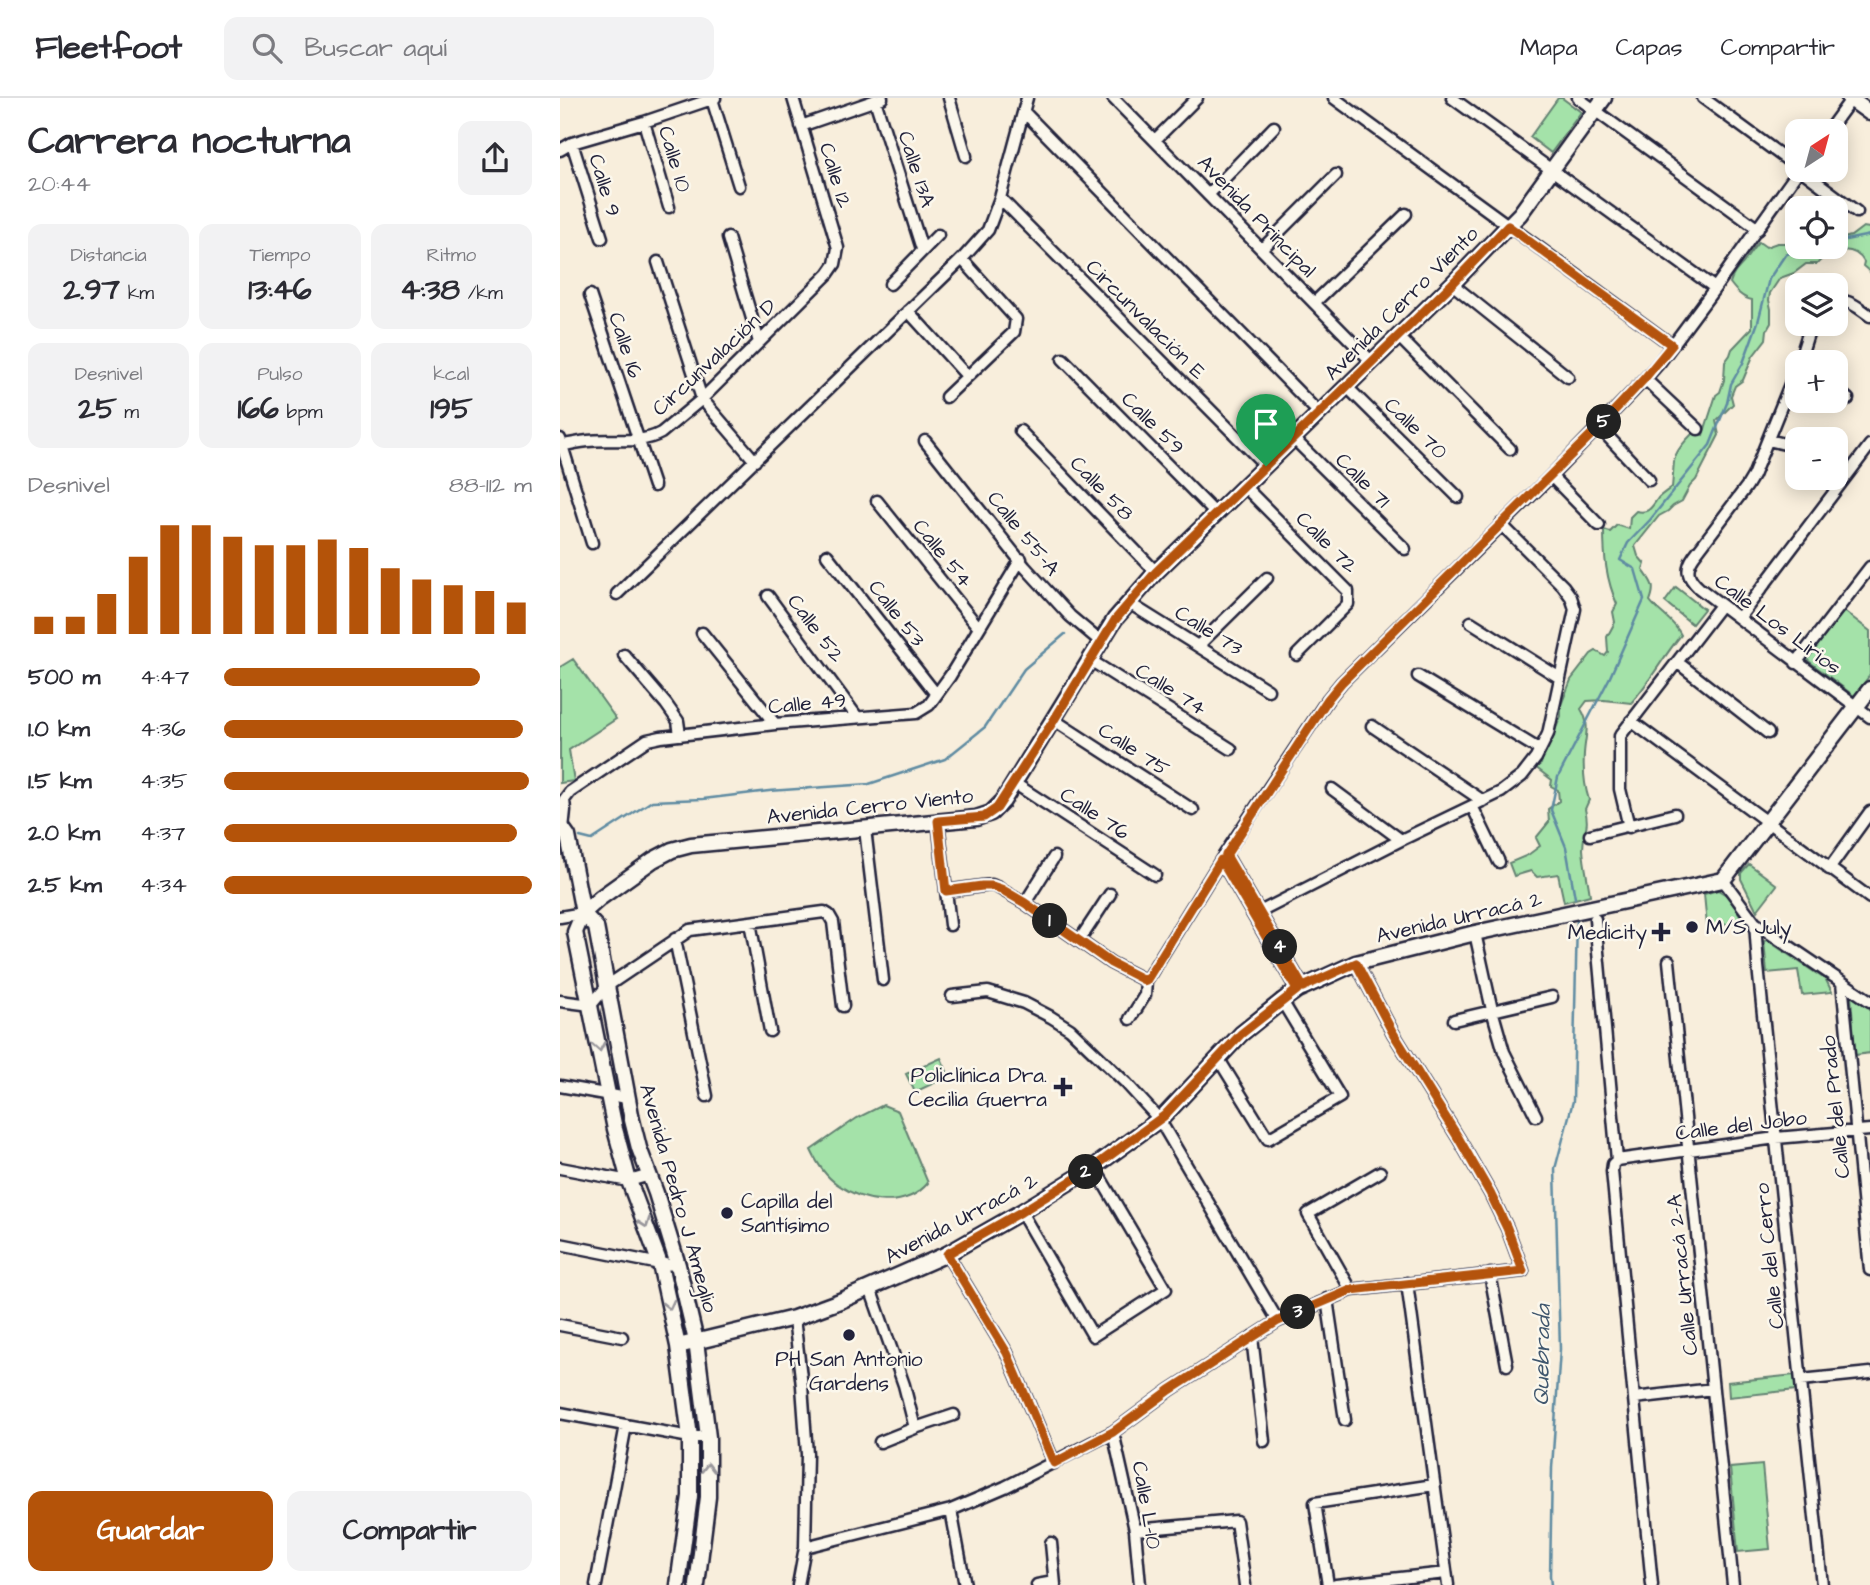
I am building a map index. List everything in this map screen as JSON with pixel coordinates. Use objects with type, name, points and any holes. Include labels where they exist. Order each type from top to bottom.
[{"type":"street","points":[[560,150],[572,143],[714,98],[739,186]]},
{"type":"street","name":"Calle 12","points":[[793,98],[838,248],[835,264]]},
{"type":"street","points":[[949,98],[966,156]]},
{"type":"street","points":[[617,594],[962,259],[988,230],[1000,198],[1027,98]]},
{"type":"street","name":"Avenida Principal","points":[[1114,98],[1372,362]]},
{"type":"street","points":[[1155,140],[1197,98]]},
{"type":"street","points":[[1334,98],[1672,345]]},
{"type":"street","points":[[1452,98],[1715,288]]},
{"type":"street","points":[[1578,98],[1758,229]]},
{"type":"street","name":"Avenida Cerro Viento","points":[[583,913],[653,860],[672,850],[691,845],[984,817],[997,808],[1101,642],[1129,603],[1156,572],[1320,414],[1520,214],[1604,98]]},
{"type":"street","points":[[1703,98],[1785,159]]},
{"type":"street","points":[[801,126],[879,99]]},
{"type":"street","name":"Calle 13A","points":[[879,99],[922,249]]},
{"type":"street","points":[[1837,119],[1851,99],[1870,113]]},
{"type":"street","points":[[1025,113],[1320,414]]},
{"type":"street","name":"Calle 10","points":[[644,122],[669,207]]},
{"type":"street","points":[[1209,195],[1275,127]]},
{"type":"street","name":"Calle 9","points":[[572,143],[601,238]]},
{"type":"street","points":[[1262,249],[1336,175]]},
{"type":"street","points":[[1130,1019],[1145,995],[1146,981],[1328,699],[1644,379],[1715,288],[1790,182]]},
{"type":"street","points":[[1817,182],[1857,212]]},
{"type":"street","name":"Circunvalación E","points":[[1000,198],[1266,466]]},
{"type":"street","points":[[1314,303],[1406,214]]},
{"type":"street","points":[[890,284],[938,235]]},
{"type":"street","points":[[728,237],[759,342]]},
{"type":"street","points":[[946,397],[1014,332],[1016,319],[962,259]]},
{"type":"street","points":[[658,262],[702,399],[755,461]]},
{"type":"street","name":"Circunvalación D","points":[[561,444],[589,440],[637,439],[654,437],[661,433],[702,399],[835,264]]},
{"type":"street","points":[[1452,284],[1568,377]]},
{"type":"street","name":"Calle 16","points":[[590,295],[654,486]]},
{"type":"street","points":[[1848,301],[1870,316]]},
{"type":"street","points":[[908,311],[967,376]]},
{"type":"street","points":[[1398,336],[1510,449]]},
{"type":"street","name":"Calle 59","points":[[1063,359],[1216,514]]},
{"type":"street","points":[[1644,379],[1698,429]]},
{"type":"street","name":"Calle 70","points":[[1347,387],[1458,496]]},
{"type":"street","name":"Calle Los Lirios","points":[[1785,397],[1761,460],[1747,486],[1694,556],[1688,568],[1689,577],[1721,605],[1870,717]]},
{"type":"street","points":[[1599,427],[1649,480]]},
{"type":"street","name":"Calle 58","points":[[1020,431],[1156,572]]},
{"type":"street","name":"Calle 71","points":[[1294,439],[1405,549]]},
{"type":"street","points":[[1768,440],[1785,446]]},
{"type":"street","name":"Calle 55-A","points":[[925,441],[1025,567],[1070,616],[1101,642]]},
{"type":"street","points":[[561,444],[592,543]]},
{"type":"street","points":[[1848,468],[1870,445]]},
{"type":"street","points":[[1551,476],[1599,525]]},
{"type":"street","name":"Calle 72","points":[[1244,486],[1348,591],[1348,604],[1297,655]]},
{"type":"street","points":[[1739,618],[1830,490]]},
{"type":"street","name":"Calle 54","points":[[877,501],[979,628]]},
{"type":"street","points":[[1257,913],[1501,792],[1522,775],[1536,758],[1548,734],[1575,609],[1571,597],[1501,524]]},
{"type":"street","name":"Calle 53","points":[[827,555],[936,694]]},
{"type":"street","name":"Calle 49","points":[[561,828],[564,800],[570,792],[647,740],[775,724],[916,713],[929,705],[950,676],[1021,559]]},
{"type":"street","points":[[1796,663],[1870,566]]},
{"type":"street","points":[[1198,646],[1267,578]]},
{"type":"street","name":"Calle 52","points":[[768,596],[857,717]]},
{"type":"street","name":"Calle 73","points":[[1129,603],[1268,690]]},
{"type":"street","points":[[1629,827],[1620,789],[1620,736],[1721,605]]},
{"type":"street","points":[[1471,622],[1560,678]]},
{"type":"street","points":[[702,633],[775,724]]},
{"type":"street","points":[[624,654],[678,721],[680,735]]},
{"type":"street","name":"Calle 74","points":[[1090,660],[1231,749]]},
{"type":"street","points":[[1677,662],[1768,733]]},
{"type":"street","points":[[1418,676],[1540,750]]},
{"type":"street","points":[[1870,689],[1723,880],[1755,923],[1870,1001]]},
{"type":"street","name":"Calle 75","points":[[1054,720],[1193,810]]},
{"type":"street","points":[[1632,721],[1870,898]]},
{"type":"street","points":[[1372,726],[1483,801]]},
{"type":"street","name":"Calle 76","points":[[1014,783],[1154,874]]},
{"type":"street","points":[[1332,789],[1401,840]]},
{"type":"street","points":[[1472,806],[1499,862]]},
{"type":"street","points":[[1829,869],[1870,812]]},
{"type":"street","points":[[1590,835],[1675,814]]},
{"type":"street","points":[[938,821],[950,925]]},
{"type":"street","name":"Avenida Pedro J Ameglio","points":[[561,828],[568,836],[583,913],[596,927],[627,1098],[639,1148],[678,1265],[696,1341],[708,1437],[708,1497],[697,1585]]},
{"type":"street","points":[[865,829],[883,980]]},
{"type":"street","points":[[1025,903],[1054,858]]},
{"type":"street","points":[[1224,858],[1300,989]]},
{"type":"street","name":"Avenida Urracá 2","points":[[678,1346],[793,1318],[947,1254],[1094,1167],[1159,1119],[1241,1034],[1282,1001],[1300,989],[1356,963],[1475,933],[1723,880]]},
{"type":"street","points":[[946,891],[992,886],[1025,903],[1111,963],[1146,981]]},
{"type":"street","points":[[1079,941],[1110,894]]},
{"type":"street","points":[[560,1001],[591,1005],[607,986],[690,930],[824,912],[834,922],[843,1006]]},
{"type":"street","points":[[560,917],[583,913]]},
{"type":"street","name":"Avenida Pedro J Ameglio","points":[[583,913],[575,932],[615,1129],[629,1181],[660,1264],[678,1346],[690,1437],[690,1496],[678,1585]]},
{"type":"street","points":[[1595,919],[1617,1160],[1612,1171],[1652,1585]]},
{"type":"street","points":[[750,922],[770,1031]]},
{"type":"street","name":"Calle del Cerro","points":[[1755,923],[1822,1585]]},
{"type":"street","points":[[1475,933],[1504,1052],[1536,1116]]},
{"type":"street","points":[[674,940],[707,1096]]},
{"type":"street","name":"Calle Urracá 2-A","points":[[1669,961],[1732,1585]]},
{"type":"street","points":[[805,1547],[951,1510],[1006,1487],[1113,1432],[1170,1390],[1252,1337],[1278,1321],[1326,1299],[1351,1290],[1523,1271],[1507,1228],[1459,1139],[1393,1033],[1356,963]]},
{"type":"street","name":"Calle del Prado","points":[[1842,982],[1870,1270]]},
{"type":"street","points":[[952,996],[988,992],[1024,1003],[1070,1029],[1099,1056],[1159,1119],[1278,1321]]},
{"type":"street","points":[[1454,1020],[1552,997]]},
{"type":"street","points":[[1218,1058],[1268,1139],[1340,1097],[1282,1001]]},
{"type":"street","points":[[560,1086],[627,1098]]},
{"type":"street","name":"Calle del Jobo","points":[[1617,1160],[1870,1129]]},
{"type":"street","points":[[1021,1212],[1093,1336],[1166,1289],[1094,1167]]},
{"type":"street","points":[[560,1168],[629,1181],[650,1175]]},
{"type":"street","points":[[1351,1290],[1308,1214],[1380,1172]]},
{"type":"street","points":[[560,1244],[660,1264],[678,1265]]},
{"type":"street","points":[[947,1254],[1007,1353],[1054,1463]]},
{"type":"street","points":[[1490,1274],[1507,1365]]},
{"type":"street","points":[[1407,1283],[1448,1585]]},
{"type":"street","points":[[870,1288],[904,1385],[915,1428]]},
{"type":"street","points":[[1326,1299],[1345,1420]]},
{"type":"street","points":[[793,1318],[807,1454],[805,1547],[797,1585]]},
{"type":"street","points":[[560,1325],[622,1337]]},
{"type":"street","points":[[1252,1337],[1264,1441]]},
{"type":"street","points":[[1801,1380],[1870,1373]]},
{"type":"street","points":[[1634,1398],[1713,1390]]},
{"type":"street","points":[[560,1413],[690,1437],[708,1437]]},
{"type":"street","points":[[880,1442],[954,1415]]},
{"type":"street","points":[[596,1585],[626,1425]]},
{"type":"street","name":"Calle L-10","points":[[1113,1432],[1135,1530],[1140,1585]]},
{"type":"street","points":[[1328,1585],[1315,1503],[1434,1485]]},
{"type":"street","points":[[690,1496],[708,1497]]},
{"type":"street","points":[[951,1510],[965,1585]]},
{"type":"street","points":[[1135,1530],[1236,1521],[1245,1585]]},
{"type":"street","points":[[1037,1585],[1054,1584],[1051,1543]]},
{"type":"street","points":[[1336,1585],[1446,1573]]},
{"type":"green space","points":[[1558,98],[1581,112],[1551,153],[1530,137]]},
{"type":"green space","points":[[1863,227],[1870,228],[1870,272],[1863,266],[1864,262],[1859,256],[1848,251],[1848,237]]},
{"type":"green space","points":[[1759,242],[1766,247],[1785,243],[1785,259],[1822,259],[1817,264],[1806,264],[1794,273],[1785,273],[1770,293],[1771,323],[1766,339],[1753,356],[1743,380],[1735,386],[1731,396],[1733,404],[1716,421],[1719,435],[1696,480],[1682,501],[1659,516],[1635,546],[1638,556],[1645,564],[1643,570],[1652,585],[1650,601],[1681,635],[1631,703],[1587,701],[1581,709],[1587,726],[1584,772],[1589,800],[1585,809],[1587,821],[1583,849],[1590,895],[1564,902],[1558,874],[1537,877],[1531,871],[1514,876],[1509,863],[1528,855],[1540,846],[1536,838],[1549,822],[1548,809],[1559,801],[1558,790],[1551,786],[1552,780],[1535,767],[1541,764],[1544,751],[1561,716],[1561,705],[1571,680],[1591,654],[1596,651],[1605,656],[1608,652],[1607,637],[1615,622],[1613,612],[1617,604],[1606,568],[1604,530],[1610,532],[1617,525],[1629,529],[1630,517],[1636,511],[1644,512],[1649,509],[1672,487],[1676,454],[1694,432],[1703,435],[1716,395],[1720,392],[1724,380],[1725,362],[1732,349],[1752,328],[1752,300],[1745,298],[1730,283],[1732,277]]},
{"type":"green space","points":[[1676,587],[1704,609],[1692,624],[1665,602]]},
{"type":"green space","points":[[1844,611],[1870,631],[1870,675],[1854,696],[1806,659]]},
{"type":"green space","points":[[573,659],[616,719],[569,750],[574,781],[560,783],[560,667]]},
{"type":"green space","points":[[1749,864],[1777,885],[1757,911],[1741,879],[1741,873]]},
{"type":"green space","points":[[1718,890],[1728,896],[1745,923],[1707,926],[1704,894]]},
{"type":"green space","points":[[1767,940],[1826,980],[1832,992],[1802,995],[1798,970],[1767,973],[1764,941]]},
{"type":"green space","points":[[1851,996],[1870,1008],[1870,1053],[1855,1055]]},
{"type":"green space","points":[[941,1058],[949,1076],[915,1092],[906,1074]]},
{"type":"green space","points":[[883,1105],[898,1111],[928,1183],[919,1192],[908,1197],[884,1201],[859,1196],[833,1181],[811,1150],[857,1118]]},
{"type":"green space","points":[[674,1274],[687,1327],[685,1331],[681,1331],[670,1279]]},
{"type":"green space","points":[[1795,1375],[1796,1390],[1729,1397],[1728,1382]]},
{"type":"green space","points":[[1762,1465],[1770,1549],[1738,1552],[1730,1468]]},
{"type":"green space","points":[[696,1498],[702,1500],[692,1585],[684,1585]]},
{"type":"waterway","points":[[1848,240],[1870,235]]},
{"type":"waterway","points":[[1575,898],[1566,847],[1551,810],[1558,777],[1610,677],[1644,600],[1635,569],[1620,560],[1628,543],[1650,520],[1710,445],[1727,403],[1731,384],[1743,363],[1758,322],[1769,279],[1785,255]]},
{"type":"waterway","points":[[580,837],[592,840],[652,801],[869,784],[945,759],[985,727],[1024,669],[1065,634]]},
{"type":"waterway","name":"Quebrada","points":[[1551,1585],[1552,1468],[1560,1349],[1555,1169],[1573,1101],[1577,918]]},
{"type":"place","name":"M/S July","points":[[1692,927]]},
{"type":"place","name":"Medicity","points":[[1661,932]]},
{"type":"place","name":"Policlínica Dra. Cecilia Guerra","points":[[1063,1087]]},
{"type":"place","name":"Capilla del Santísimo","points":[[727,1213]]},
{"type":"place","name":"PH San Antonio Gardens","points":[[849,1335]]},
{"type":"route","points":[[1508,226],[1672,345],[1660,362],[1599,427],[1342,682],[1328,699],[1226,855],[1303,987],[1356,963],[1393,1033],[1490,1193],[1523,1271],[1351,1290],[1326,1299],[1278,1321],[1170,1390],[1113,1432],[1054,1463],[1007,1353],[947,1254],[1094,1167],[1164,1116],[1241,1034],[1297,990],[1221,860],[1146,981],[1111,963],[1001,889],[982,886],[946,891],[938,821],[984,817],[997,808],[1115,620],[1156,572],[1266,466],[1508,226]]}]
